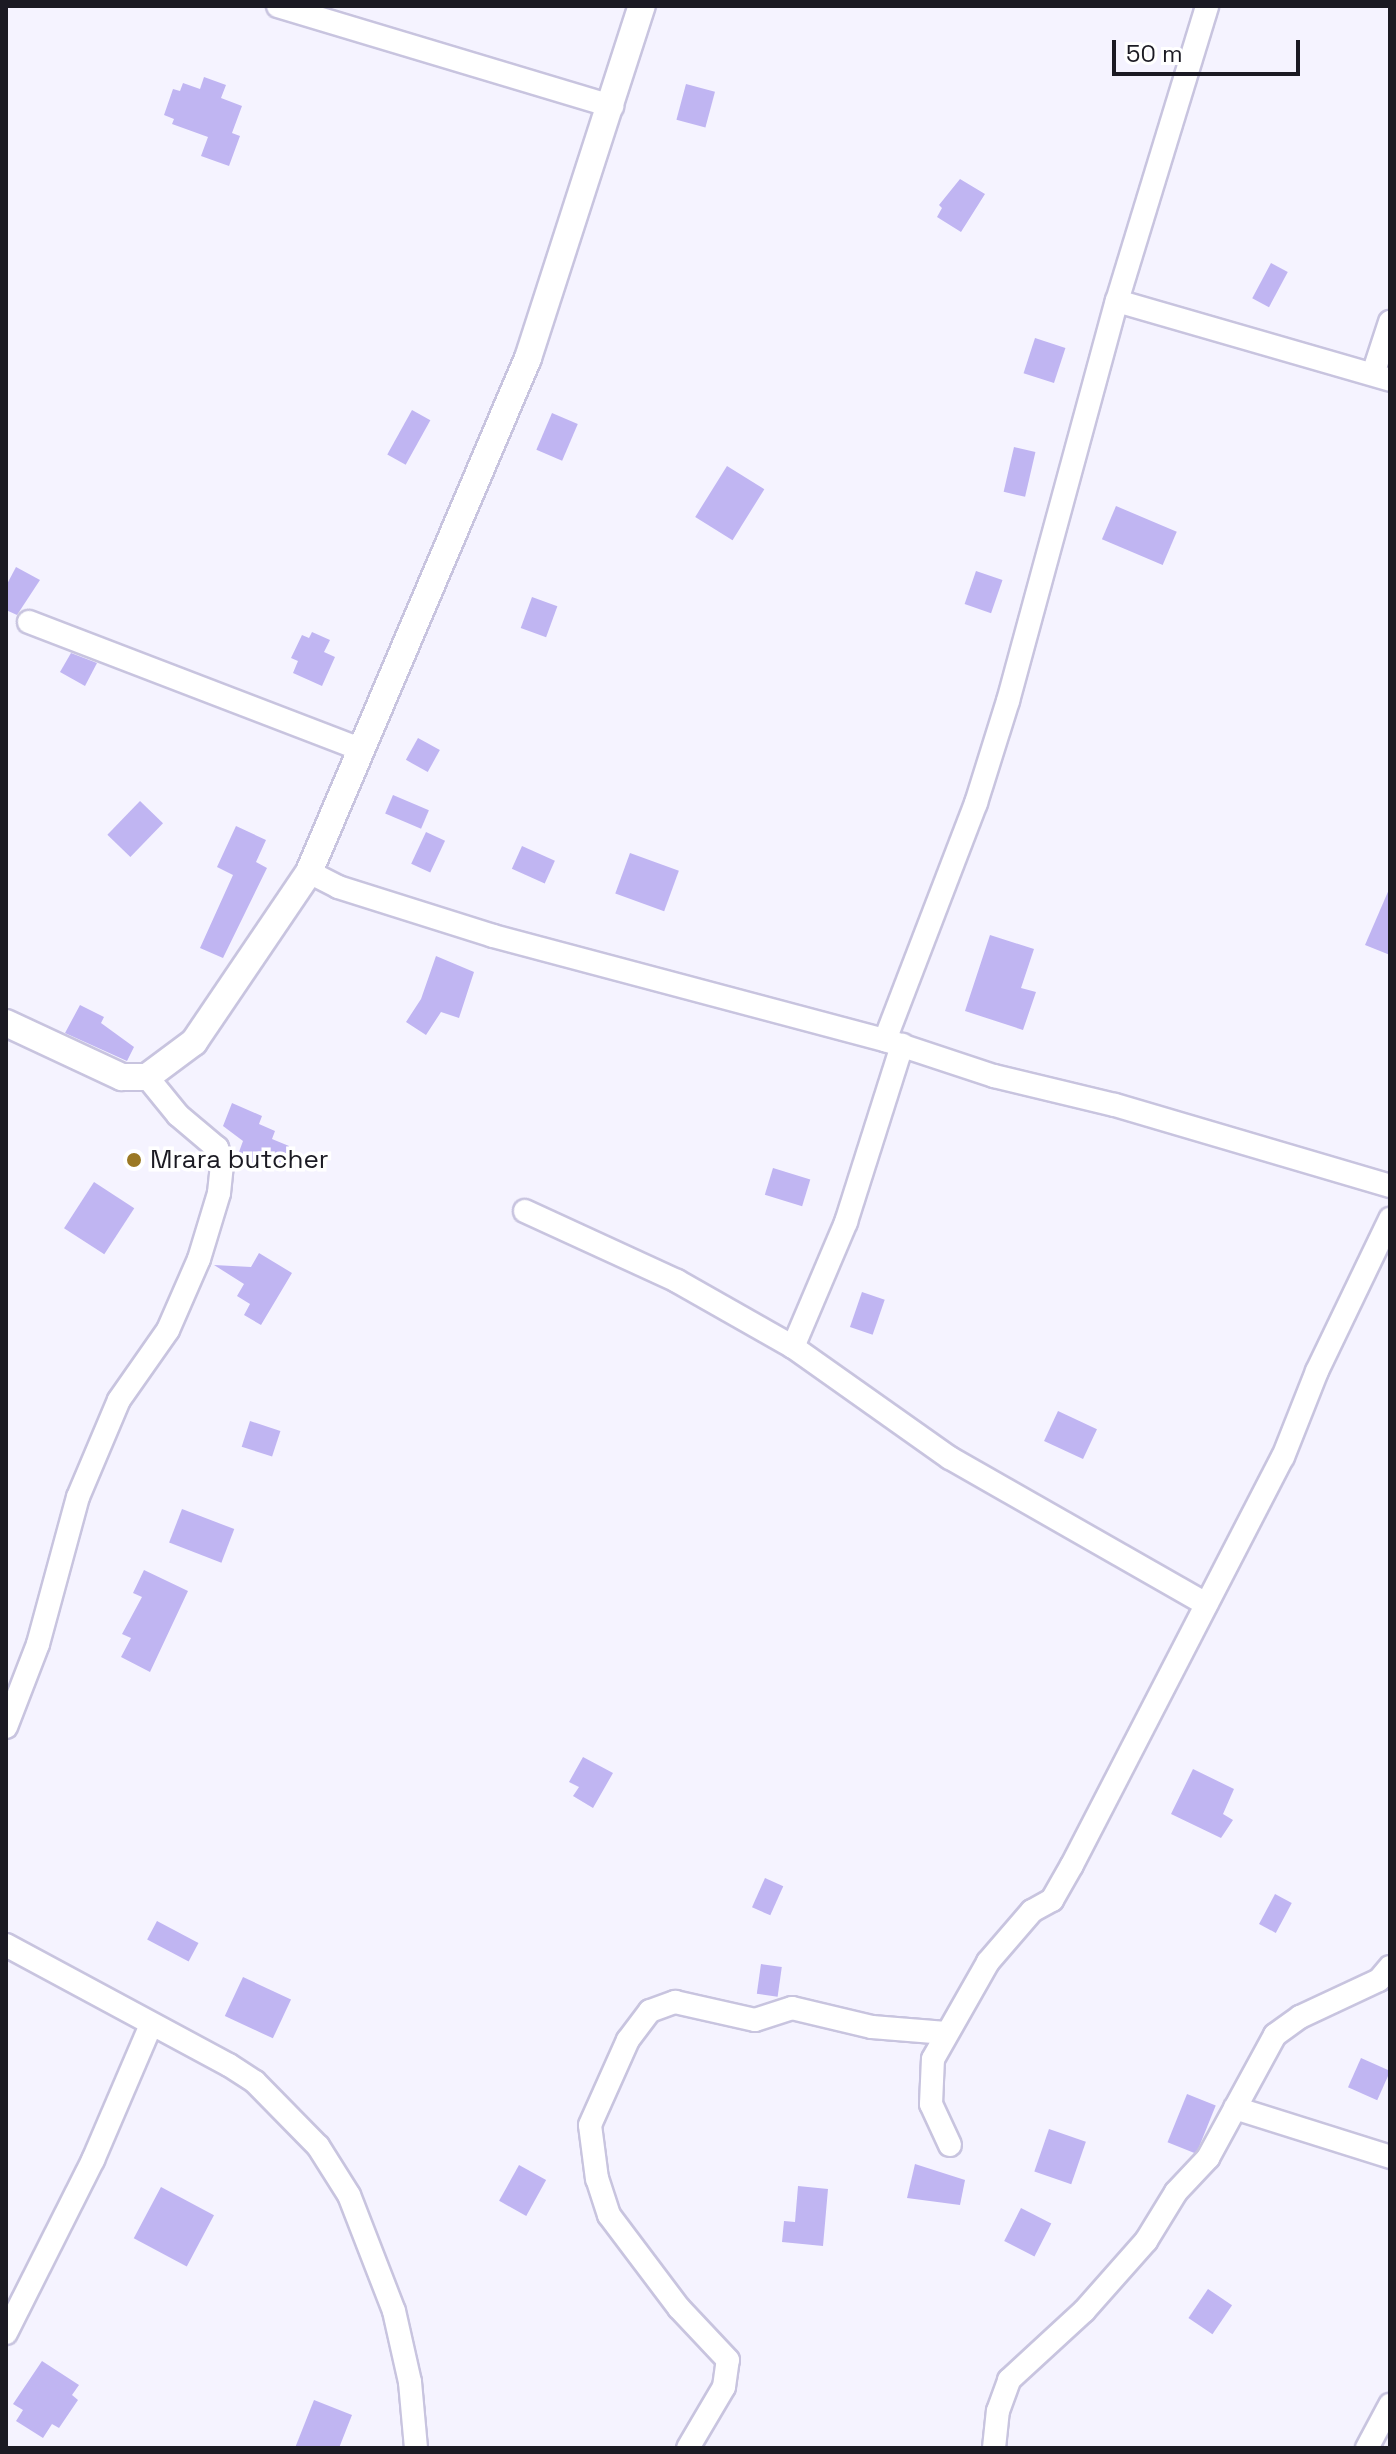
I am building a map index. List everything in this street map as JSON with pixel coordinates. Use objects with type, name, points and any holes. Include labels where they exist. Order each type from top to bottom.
[{"type":"street","points":[[278,6],[612,106]]},
{"type":"street","points":[[6,1023],[122,1077],[147,1077],[194,1042],[309,872],[523,371],[612,106],[642,6]]},
{"type":"street","points":[[793,1347],[846,1222],[894,1043],[990,759],[1117,301],[1207,6]]},
{"type":"street","points":[[1117,301],[1382,377],[1390,322]]},
{"type":"street","points":[[29,622],[359,749]]},
{"type":"street","points":[[309,872],[338,887],[480,933],[894,1043],[994,1076],[1115,1105],[1390,1186]]},
{"type":"street","points":[[6,1727],[38,1644],[78,1497],[119,1400],[168,1330],[199,1259],[219,1193],[222,1164],[217,1148],[178,1115],[147,1077]]},
{"type":"street","points":[[525,1211],[677,1281],[793,1347],[950,1458],[1206,1604]]},
{"type":"street","points":[[950,2145],[935,2118],[930,2085],[933,2059],[1003,1942],[1032,1911],[1052,1900],[1283,1457],[1317,1371],[1390,1219]]},
{"type":"street","points":[[6,1945],[150,2027],[255,2082],[292,2116],[332,2167],[349,2195],[394,2311],[410,2382],[416,2448]]},
{"type":"street","points":[[994,2448],[998,2411],[1009,2380],[1084,2311],[1146,2241],[1176,2192],[1208,2158],[1275,2035],[1300,2017],[1379,1980],[1390,1967]]},
{"type":"street","points":[[688,2448],[724,2387],[728,2360],[679,2308],[609,2215],[597,2179],[590,2125],[628,2040],[650,2011],[675,2002],[755,2020],[792,2008],[872,2027],[946,2033]]},
{"type":"street","points":[[6,2333],[93,2160],[150,2027]]},
{"type":"street","points":[[1235,2108],[1390,2157]]},
{"type":"street","points":[[1367,2448],[1390,2405]]},
{"type":"building","points":[[204,77],[226,85],[221,98],[242,106],[232,133],[240,136],[229,166],[201,156],[208,137],[172,124],[174,119],[164,115],[173,89],[180,91],[183,83],[200,89]]},
{"type":"building","points":[[686,84],[715,92],[705,128],[676,120]]},
{"type":"building","points":[[960,179],[985,194],[961,232],[937,217],[942,208],[939,205]]},
{"type":"building","points":[[1271,263],[1288,272],[1269,307],[1252,298]]},
{"type":"building","points":[[1035,338],[1065,348],[1054,383],[1024,373]]},
{"type":"building","points":[[412,410],[430,420],[406,465],[387,455]]},
{"type":"building","points":[[552,413],[578,424],[562,461],[536,450]]},
{"type":"building","points":[[1014,447],[1035,452],[1025,497],[1004,492]]},
{"type":"building","points":[[727,466],[764,489],[733,540],[695,517]]},
{"type":"building","points":[[1116,506],[1177,532],[1163,565],[1102,539]]},
{"type":"building","points":[[16,567],[40,580],[17,615],[6,610],[6,586]]},
{"type":"building","points":[[976,571],[1002,580],[991,613],[965,604]]},
{"type":"building","points":[[532,597],[557,606],[546,637],[521,628]]},
{"type":"building","points":[[312,632],[330,640],[324,652],[335,657],[322,686],[293,673],[298,661],[291,658],[302,635],[309,638]]},
{"type":"building","points":[[71,653],[97,663],[85,686],[60,672]]},
{"type":"building","points":[[418,738],[440,750],[428,772],[406,760]]},
{"type":"building","points":[[393,795],[429,810],[421,829],[385,813]]},
{"type":"building","points":[[140,801],[163,823],[130,857],[107,835]]},
{"type":"building","points":[[236,826],[266,840],[256,862],[267,868],[223,958],[200,948],[233,875],[217,867]]},
{"type":"building","points":[[426,832],[445,841],[430,873],[411,864]]},
{"type":"building","points":[[522,846],[555,861],[545,883],[512,869]]},
{"type":"building","points":[[630,853],[679,871],[664,911],[615,893]]},
{"type":"building","points":[[1390,887],[1390,955],[1365,945]]},
{"type":"building","points":[[990,935],[1034,949],[1021,988],[1036,992],[1023,1030],[965,1011]]},
{"type":"building","points":[[436,956],[474,972],[459,1018],[441,1012],[426,1035],[406,1022],[421,999]]},
{"type":"building","points":[[80,1005],[104,1017],[101,1023],[134,1047],[127,1061],[65,1033]]},
{"type":"building","points":[[232,1103],[262,1116],[259,1124],[275,1131],[272,1139],[289,1146],[281,1165],[265,1158],[260,1170],[236,1160],[243,1141],[223,1126]]},
{"type":"building","points":[[773,1168],[810,1179],[802,1206],[765,1195]]},
{"type":"building","points":[[94,1182],[134,1208],[104,1254],[64,1228]]},
{"type":"building","points":[[259,1253],[292,1273],[261,1325],[244,1315],[250,1304],[237,1296],[244,1284],[214,1265],[251,1267]]},
{"type":"building","points":[[862,1292],[885,1300],[873,1335],[850,1327]]},
{"type":"building","points":[[1058,1411],[1097,1429],[1083,1459],[1044,1441]]},
{"type":"building","points":[[250,1421],[280,1431],[272,1457],[242,1447]]},
{"type":"building","points":[[182,1509],[234,1529],[221,1563],[169,1543]]},
{"type":"building","points":[[144,1570],[188,1591],[150,1672],[121,1657],[131,1638],[122,1634],[142,1597],[133,1593]]},
{"type":"building","points":[[583,1757],[613,1773],[593,1808],[573,1796],[579,1787],[569,1782]]},
{"type":"building","points":[[1193,1769],[1234,1789],[1223,1814],[1233,1820],[1221,1838],[1171,1814]]},
{"type":"building","points":[[765,1878],[783,1886],[770,1915],[752,1907]]},
{"type":"building","points":[[1275,1894],[1292,1903],[1276,1933],[1259,1924]]},
{"type":"building","points":[[157,1921],[198,1943],[189,1962],[147,1940]]},
{"type":"building","points":[[761,1964],[782,1967],[778,1997],[757,1994]]},
{"type":"building","points":[[243,1977],[291,1999],[273,2038],[225,2016]]},
{"type":"building","points":[[1361,2058],[1390,2071],[1377,2100],[1348,2087]]},
{"type":"building","points":[[1187,2094],[1216,2106],[1196,2154],[1168,2142]]},
{"type":"building","points":[[1049,2129],[1086,2142],[1071,2184],[1034,2172]]},
{"type":"building","points":[[915,2164],[965,2180],[960,2205],[907,2198]]},
{"type":"building","points":[[519,2165],[546,2180],[526,2216],[499,2201]]},
{"type":"building","points":[[798,2186],[828,2189],[823,2246],[782,2242],[784,2221],[795,2222]]},
{"type":"building","points":[[161,2187],[214,2215],[187,2266],[134,2238]]},
{"type":"building","points":[[1021,2208],[1051,2223],[1034,2256],[1004,2241]]},
{"type":"building","points":[[1208,2289],[1232,2305],[1212,2334],[1188,2318]]},
{"type":"building","points":[[42,2361],[79,2385],[72,2395],[78,2400],[59,2428],[52,2424],[43,2438],[16,2421],[23,2410],[13,2404]]},
{"type":"building","points":[[314,2400],[352,2415],[339,2448],[295,2448]]},
{"type":"place","name":"Mrara butcher","points":[[134,1160]]}]
